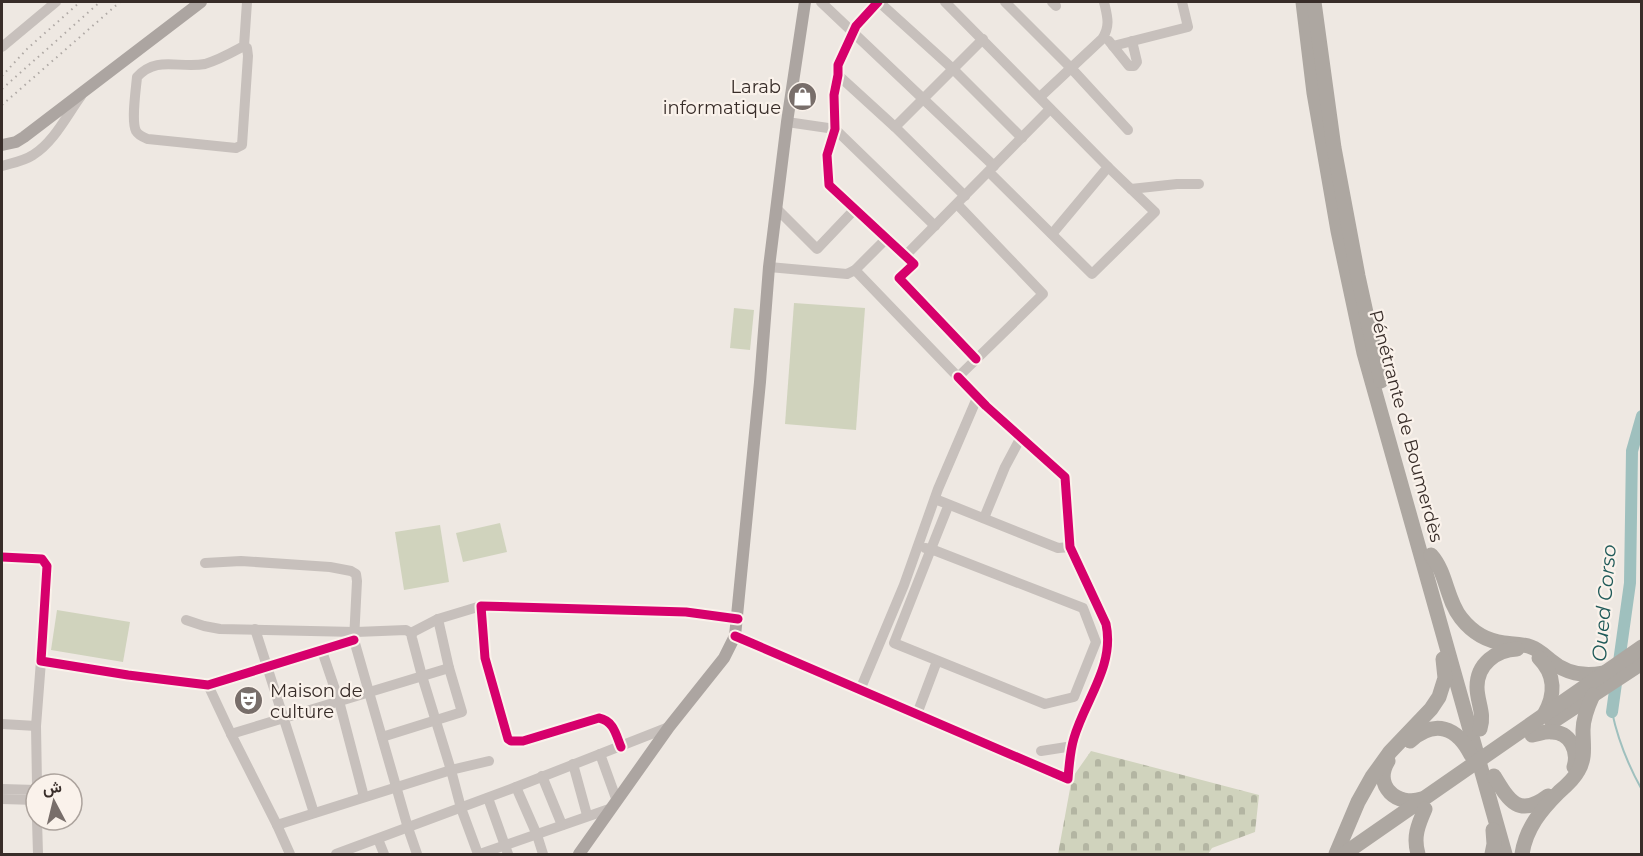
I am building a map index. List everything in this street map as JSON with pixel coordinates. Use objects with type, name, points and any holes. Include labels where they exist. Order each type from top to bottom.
[{"type":"highway","name":"Pénétrante de Boumerdès","points":[[1303,2],[1314,93],[1338,231],[1364,353],[1437,611],[1515,855]]},
{"type":"highway","name":"Pénétrante de Boumerdès","points":[[1314,2],[1334,148],[1358,276],[1382,385],[1480,729],[1490,780],[1493,812],[1505,855]]},
{"type":"highway","points":[[1431,555],[1441,570],[1455,610],[1477,634],[1496,642],[1532,647],[1542,652],[1561,668],[1574,672],[1593,675],[1610,674]]},
{"type":"highway","points":[[1336,855],[1371,777],[1439,697],[1444,684],[1445,671],[1437,611]]},
{"type":"highway","points":[[1480,729],[1483,715],[1477,687],[1479,674],[1482,667],[1492,657],[1504,651],[1516,649],[1527,651],[1541,659],[1547,668],[1553,693],[1543,716]]},
{"type":"highway","points":[[1499,753],[1543,716],[1640,656]]},
{"type":"highway","points":[[1522,855],[1527,836],[1535,820],[1575,777],[1581,765],[1584,753],[1584,721],[1589,703],[1610,674]]},
{"type":"highway","points":[[1344,855],[1499,753],[1532,735],[1593,695]]},
{"type":"highway","points":[[1423,804],[1394,796],[1387,789],[1383,775],[1385,765],[1391,757],[1417,734],[1428,729],[1445,729],[1460,737],[1490,780],[1512,802],[1521,806],[1536,804],[1562,784],[1574,766],[1576,754],[1573,745],[1559,733],[1532,735]]},
{"type":"highway","points":[[1359,855],[1423,804]]},
{"type":"highway","points":[[1418,855],[1416,837],[1423,804]]},
{"type":"highway","points":[[1492,855],[1493,812]]},
{"type":"main road","points":[[2,145],[16,142],[24,137],[201,2]]},
{"type":"main road","points":[[579,855],[669,727],[724,658],[735,636],[769,267],[805,2]]},
{"type":"street","points":[[2,47],[56,2]]},
{"type":"street","points":[[244,46],[224,57],[203,64],[149,66],[137,77],[134,118],[137,132],[148,139],[236,148],[242,145],[248,56],[247,48],[244,46],[247,2]]},
{"type":"street","points":[[821,2],[923,98],[1092,274],[1155,212],[945,2]]},
{"type":"street","points":[[976,359],[899,278],[914,264],[829,185],[827,155],[835,129],[834,95],[838,65],[856,26],[878,2],[953,69],[1022,138]]},
{"type":"street","points":[[1005,2],[1071,68],[1128,130]]},
{"type":"street","points":[[1040,97],[1104,36],[1108,24],[1104,2]]},
{"type":"street","points":[[1113,46],[1188,27],[1182,2]]},
{"type":"street","points":[[1104,36],[1129,66],[1134,66],[1137,62],[1132,41]]},
{"type":"street","points":[[895,127],[983,39]]},
{"type":"street","points":[[838,75],[895,127],[1043,294],[958,377]]},
{"type":"street","points":[[2,166],[26,159],[48,142],[82,94]]},
{"type":"street","points":[[905,256],[1050,109]]},
{"type":"street","points":[[787,122],[835,129],[935,226]]},
{"type":"street","points":[[1052,234],[1108,167]]},
{"type":"street","points":[[1131,189],[1199,184]]},
{"type":"street","points":[[777,209],[817,249],[855,209]]},
{"type":"street","points":[[769,267],[848,274],[855,270],[887,238]]},
{"type":"street","points":[[735,636],[1068,779],[1074,739],[1098,684],[1106,660],[1109,637],[1106,624],[1082,568],[1070,547],[1065,477],[977,398],[855,270]]},
{"type":"street","points":[[860,690],[882,640],[935,499],[977,398]]},
{"type":"street","points":[[984,518],[1005,467],[1021,437]]},
{"type":"street","points":[[935,499],[1058,548],[1070,547]]},
{"type":"street","points":[[894,643],[946,509]]},
{"type":"street","points":[[882,640],[1045,704],[1074,697],[1096,642],[1083,608],[931,549],[917,547]]},
{"type":"street","points":[[2,557],[42,559],[47,566],[36,726],[37,772]]},
{"type":"street","points":[[205,563],[241,561],[330,567],[354,572],[357,581],[355,636],[417,855]]},
{"type":"street","points":[[411,633],[438,619],[481,606],[686,612],[738,619]]},
{"type":"street","points":[[481,606],[485,658],[508,739],[523,741],[600,718],[605,719],[615,730],[621,747]]},
{"type":"street","points":[[382,737],[462,712],[438,619]]},
{"type":"street","points":[[186,620],[212,628],[355,636],[398,629],[411,633],[461,808],[479,855],[507,850],[537,835],[615,804],[600,754]]},
{"type":"street","points":[[255,629],[314,813]]},
{"type":"street","points":[[41,661],[208,685],[322,651],[355,636]]},
{"type":"street","points":[[322,651],[339,701],[364,797]]},
{"type":"street","points":[[917,714],[937,661]]},
{"type":"street","points":[[231,734],[450,668]]},
{"type":"street","points":[[208,685],[290,855]]},
{"type":"street","points":[[2,724],[36,726]]},
{"type":"street","points":[[336,855],[352,852],[378,839],[669,727]]},
{"type":"street","points":[[1041,751],[1073,746]]},
{"type":"street","points":[[277,825],[489,760]]},
{"type":"street","points":[[573,764],[588,816]]},
{"type":"street","points":[[542,776],[562,825]]},
{"type":"street","points":[[516,787],[537,835],[543,855]]},
{"type":"street","points":[[2,789],[24,790]]},
{"type":"street","points":[[488,798],[507,850]]},
{"type":"street","points":[[2,799],[24,800]]},
{"type":"street","points":[[37,832],[38,855]]},
{"type":"street","points":[[378,839],[384,855]]},
{"type":"green space","points":[[794,303],[865,308],[856,430],[785,424]]},
{"type":"green space","points":[[734,308],[754,310],[750,350],[730,348]]},
{"type":"green space","points":[[500,523],[507,552],[463,562],[456,533]]},
{"type":"green space","points":[[440,525],[449,582],[404,590],[395,532]]},
{"type":"green space","points":[[57,610],[130,622],[123,662],[51,650]]},
{"type":"green space","points":[[1091,751],[1259,795],[1255,832],[1212,848],[1208,854],[1058,854],[1072,778]]},
{"type":"waterway","name":"Oued Corso","points":[[1612,712],[1630,583],[1632,451],[1642,416]]},
{"type":"waterway","name":"Oued Corso","points":[[1612,712],[1624,752],[1642,790]]},
{"type":"railway","points":[[2,76],[27,49],[80,2]]},
{"type":"railway","points":[[2,89],[100,2]]},
{"type":"railway","points":[[2,105],[120,2]]},
{"type":"cycle path","points":[[878,2],[856,26],[838,65],[834,95],[835,129],[827,155],[829,185],[914,264],[899,278],[976,359]]},
{"type":"cycle path","points":[[735,636],[1068,779],[1074,738],[1103,669],[1108,639],[1106,624],[1070,547],[1065,477],[986,406],[958,377]]},
{"type":"cycle path","points":[[2,557],[42,559],[47,566],[41,661],[208,685],[354,640]]},
{"type":"cycle path","points":[[621,747],[611,725],[599,718],[523,741],[508,739],[485,658],[481,606],[686,612],[738,619]]},
{"type":"place","name":"Larab informatique","points":[[802,97]]},
{"type":"place","name":"Maison de culture","points":[[249,701]]}]
